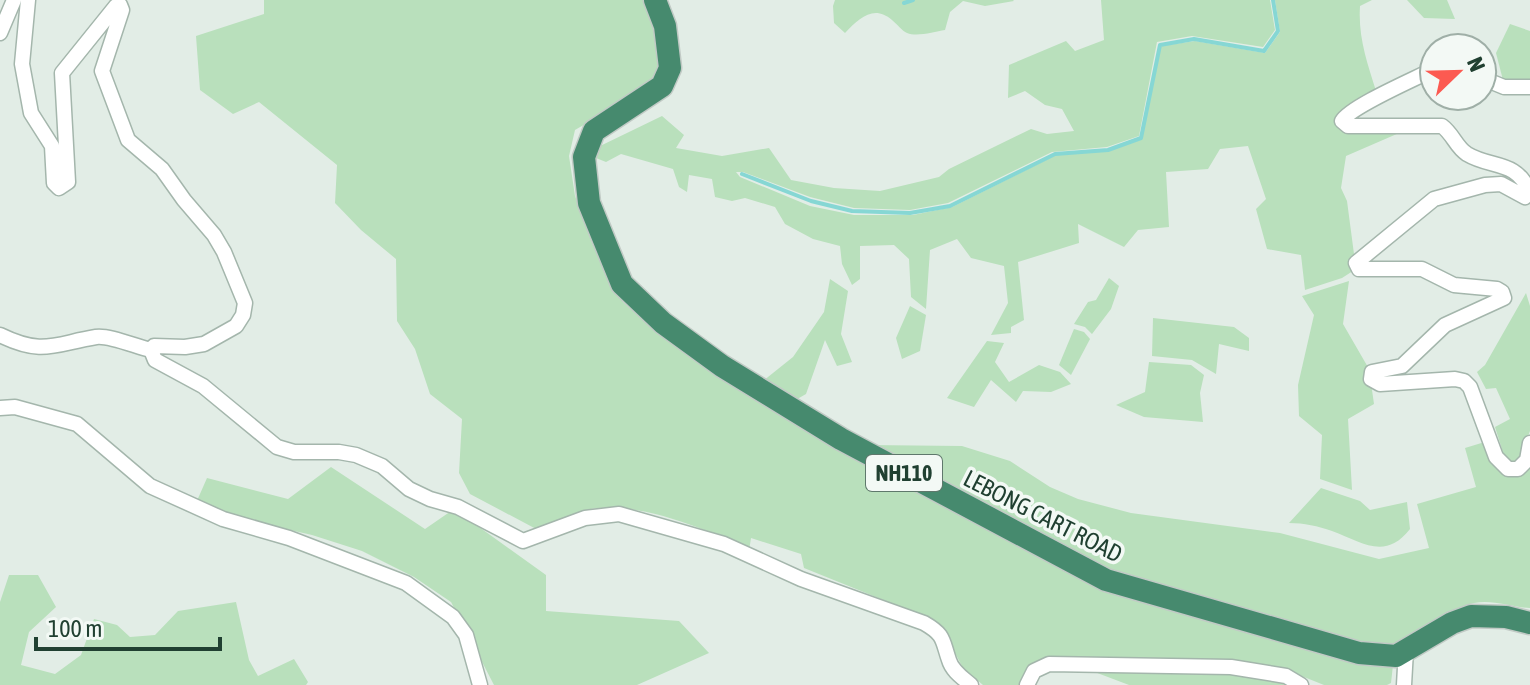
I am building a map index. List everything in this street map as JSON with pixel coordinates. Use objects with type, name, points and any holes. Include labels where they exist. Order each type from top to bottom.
[{"type":"highway","name":"LEBONG CART ROAD","points":[[655,0],[665,26],[670,68],[662,86],[594,131],[584,157],[589,203],[622,284],[663,323],[722,366],[841,439],[1106,580],[1359,653],[1396,656],[1452,623],[1471,616],[1506,617],[1530,623]]},
{"type":"street","points":[[0,33],[14,0]]},
{"type":"street","points":[[28,0],[22,64],[31,113],[52,146],[54,183],[59,188],[68,182],[62,73],[120,5],[122,10],[102,71],[128,140],[162,169],[214,235],[245,303],[243,315],[236,326],[204,344],[154,346],[151,350]]},
{"type":"street","points":[[1418,77],[1354,110],[1342,121],[1348,126],[1442,126],[1462,151],[1516,172],[1530,192],[1525,197],[1501,184],[1485,185],[1434,199],[1356,263],[1359,269],[1368,270],[1422,269],[1454,285],[1497,289],[1504,298],[1445,325],[1402,366],[1372,372],[1371,379],[1380,384],[1464,381],[1470,387],[1496,457],[1508,469],[1518,469],[1527,460],[1530,443]]},
{"type":"street","points":[[1498,85],[1530,87]]},
{"type":"street","points":[[0,335],[17,344],[45,349],[99,336],[151,350]]},
{"type":"street","points":[[151,350],[155,360],[203,386],[277,447],[294,452],[356,455],[382,466],[409,489],[458,507],[523,541],[585,518],[619,514],[724,544],[801,579],[937,630],[946,644],[949,662],[971,685]]},
{"type":"street","points":[[0,408],[15,407],[77,424],[150,486],[223,519],[289,538],[406,583],[453,617],[466,635],[480,685]]},
{"type":"street","points":[[1404,685],[1406,650]]},
{"type":"street","points":[[1027,685],[1034,671],[1049,664],[1088,664],[1231,667],[1286,676],[1301,685]]},
{"type":"green space","points":[[264,0],[645,0],[659,43],[657,69],[651,80],[632,97],[575,130],[569,156],[575,196],[592,243],[623,302],[645,322],[836,446],[1107,587],[1393,665],[1391,683],[1324,685],[1289,671],[1058,657],[1035,665],[1021,685],[983,685],[963,668],[941,627],[928,618],[804,568],[801,554],[751,538],[749,551],[691,525],[623,508],[583,511],[538,530],[470,494],[459,473],[462,419],[430,394],[415,349],[397,321],[396,259],[335,203],[337,165],[259,102],[233,114],[200,90],[196,36],[264,14]]},
{"type":"green space","points":[[835,0],[1014,1],[985,6],[963,1],[950,12],[945,30],[911,34],[879,13],[861,18],[845,33],[834,23]]},
{"type":"green space","points":[[1101,0],[1270,0],[1275,30],[1263,47],[1192,36],[1157,42],[1139,136],[1107,147],[1052,152],[948,203],[910,210],[854,208],[736,172],[740,177],[810,206],[854,215],[913,215],[952,207],[1056,155],[1109,151],[1142,139],[1161,46],[1195,41],[1265,53],[1280,32],[1275,0],[1372,0],[1360,6],[1360,28],[1376,91],[1338,125],[1406,130],[1346,156],[1341,188],[1347,201],[1356,269],[1342,278],[1305,290],[1301,255],[1267,249],[1256,209],[1266,199],[1248,146],[1220,149],[1208,169],[1166,172],[1169,227],[1138,230],[1124,247],[1078,224],[1079,243],[1018,262],[1024,320],[1011,327],[1011,333],[991,335],[1008,303],[1004,266],[971,258],[957,239],[930,250],[926,309],[911,297],[909,259],[894,245],[860,246],[860,279],[852,285],[842,264],[840,246],[813,239],[785,224],[775,207],[745,198],[732,201],[715,197],[712,179],[689,175],[687,192],[679,187],[673,169],[621,154],[606,162],[596,158],[598,147],[662,116],[684,135],[676,148],[722,156],[769,148],[791,180],[834,188],[880,191],[939,177],[949,169],[1031,129],[1047,134],[1074,131],[1062,109],[1045,105],[1025,91],[1008,98],[1009,65],[1066,41],[1075,51],[1104,40]]},
{"type":"green space","points":[[1407,0],[1447,0],[1455,19],[1424,18]]},
{"type":"green space","points":[[1510,24],[1530,31],[1530,84],[1504,84],[1498,49]]},
{"type":"green space","points":[[1109,278],[1119,286],[1111,309],[1092,334],[1085,327],[1074,324],[1088,302],[1096,300]]},
{"type":"green space","points":[[830,279],[848,291],[841,334],[852,362],[837,366],[825,340],[806,394],[792,402],[763,381],[793,357],[824,312]]},
{"type":"green space","points":[[1349,281],[1343,324],[1369,369],[1374,404],[1348,419],[1352,490],[1320,479],[1322,435],[1299,416],[1298,385],[1314,315],[1302,296]]},
{"type":"green space","points":[[1526,293],[1530,306],[1530,431],[1517,464],[1506,462],[1495,427],[1510,419],[1496,388],[1486,389],[1477,372],[1485,365]]},
{"type":"green space","points":[[910,306],[926,315],[920,351],[902,359],[896,338]]},
{"type":"green space","points":[[1153,318],[1234,327],[1249,338],[1249,351],[1219,344],[1216,374],[1192,360],[1152,356]]},
{"type":"green space","points":[[1074,329],[1084,332],[1090,339],[1071,375],[1059,365]]},
{"type":"green space","points":[[987,341],[1004,343],[995,362],[1009,382],[1039,365],[1060,372],[1071,384],[1051,392],[1023,391],[1016,402],[991,380],[974,407],[947,398]]},
{"type":"green space","points":[[1149,362],[1191,365],[1204,375],[1200,393],[1203,422],[1144,417],[1116,405],[1145,392]]},
{"type":"green space","points":[[1488,441],[1506,472],[1530,460],[1530,608],[1474,603],[1454,611],[1407,639],[1378,645],[1360,644],[1107,576],[868,445],[962,446],[1010,461],[1050,487],[1078,499],[1131,513],[1280,533],[1379,559],[1429,548],[1417,504],[1476,487],[1465,448]]},
{"type":"green space","points":[[331,467],[425,529],[454,509],[546,575],[546,611],[679,621],[709,653],[637,685],[494,685],[451,602],[414,577],[362,551],[312,535],[224,515],[196,503],[207,478],[288,499]]},
{"type":"green space","points":[[1321,488],[1360,501],[1370,510],[1407,502],[1410,529],[1401,539],[1382,547],[1363,544],[1316,526],[1289,523]]},
{"type":"green space","points":[[9,575],[38,575],[56,607],[29,632],[21,665],[55,674],[81,655],[94,619],[117,625],[130,637],[155,635],[178,611],[236,602],[249,660],[258,676],[294,659],[308,682],[306,685],[0,685],[0,602]]},
{"type":"green space","points":[[1092,671],[1229,673],[1284,680],[1292,685],[1129,685]]},
{"type":"waterway","points":[[904,3],[913,0]]},
{"type":"waterway","points":[[742,174],[811,201],[852,211],[910,213],[950,206],[1055,154],[1108,150],[1141,138],[1160,45],[1194,39],[1264,51],[1278,31],[1273,0]]}]
